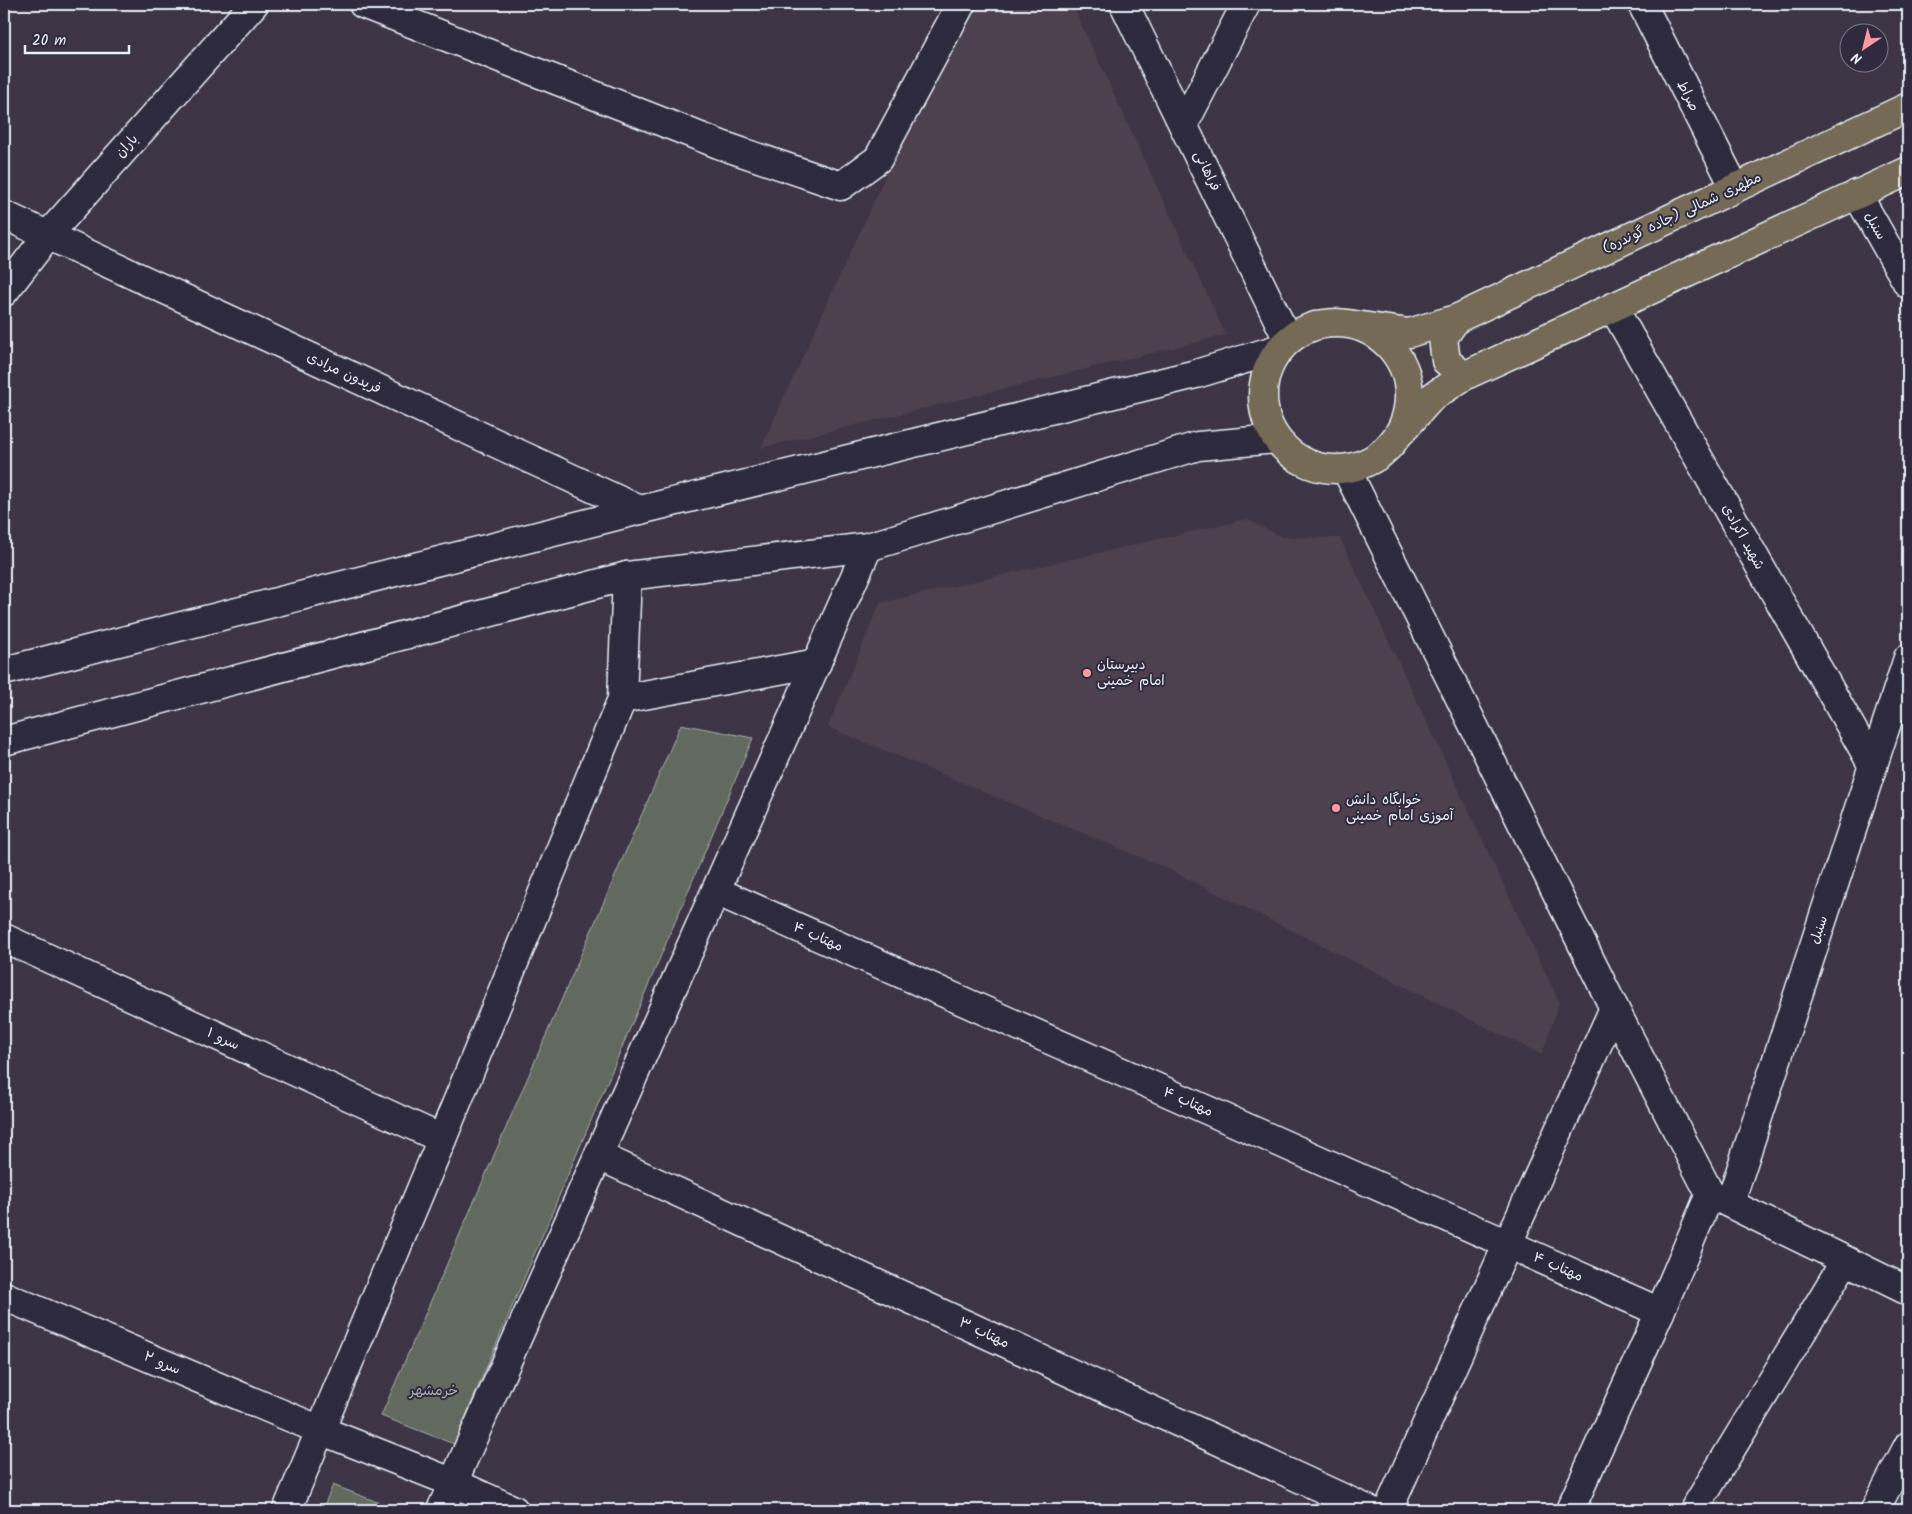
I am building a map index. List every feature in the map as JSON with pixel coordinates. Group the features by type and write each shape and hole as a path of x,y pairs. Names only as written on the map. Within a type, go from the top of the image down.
{"main road":[{"name":"مطهری شمالی (جاده گوندره)","path":"1355,325 1409,333 1456,319 1908,107"},
{"path":"1401,432 1409,411 1410,389 1404,367 1392,348 1376,334 1355,325 1331,322 1308,328 1284,344 1274,357 1265,377 1263,398 1267,419 1276,439 1290,453 1307,464 1326,469 1346,469 1368,463 1387,450 1432,397 1464,376 1908,170"},
{"path":"1456,319 1443,338 1446,362 1464,376"}],"street":[{"name":"باران","path":"4,292 48,235 254,4"},
{"path":"363,4 721,144 840,186 878,159 961,4"},
{"name":"فراهانی","path":"1124,4 1184,124 1284,344"},
{"path":"1184,124 1246,4"},
{"name":"صراط","path":"1642,4 1735,188"},
{"name":"سنبل","path":"1857,194 1908,284"},
{"name":"فریدون مرادی","path":"4,215 640,510"},
{"name":"شهید اکرادی","path":"1613,307 1873,766"},
{"path":"4,671 640,510 1196,374 1284,344"},
{"path":"4,741 627,576 868,547 1198,446 1276,439"},
{"path":"1346,469 1614,1008 1720,1198 1908,1291"},
{"path":"441,1510 868,547"},
{"path":"287,1510 442,1139 622,699 627,576"},
{"name":"سنبل","path":"1570,1510 1660,1312 1720,1198 1873,766 1908,658"},
{"path":"622,699 817,663"},
{"name":"مهتاب ۴","path":"716,891 1660,1312"},
{"name":"سرو ۱","path":"4,938 442,1139"},
{"path":"1388,1510 1614,1008"},
{"name":"مهتاب ۳","path":"599,1156 1369,1510"},
{"path":"1694,1510 1845,1261"},
{"name":"سرو ۲","path":"4,1296 320,1430 454,1483 514,1510"},
{"path":"1875,1510 1908,1446"}],"shaded area":[{"path":"964,4 1072,4 1226,335 761,448"},
{"path":"1247,519 1281,537 1340,538 1559,1002 1542,1055 1164,867 828,727 880,603"}],"green space":[{"name":"خرمشهر","path":"681,724 753,738 454,1444 381,1416"},
{"path":"333,1485 398,1510 322,1510"}],"place":[{"name":"دبیرستان امام خمینی","path":"1087,673"},
{"name":"خوابگاه دانش آموزی امام خمینی","path":"1336,808"}]}
